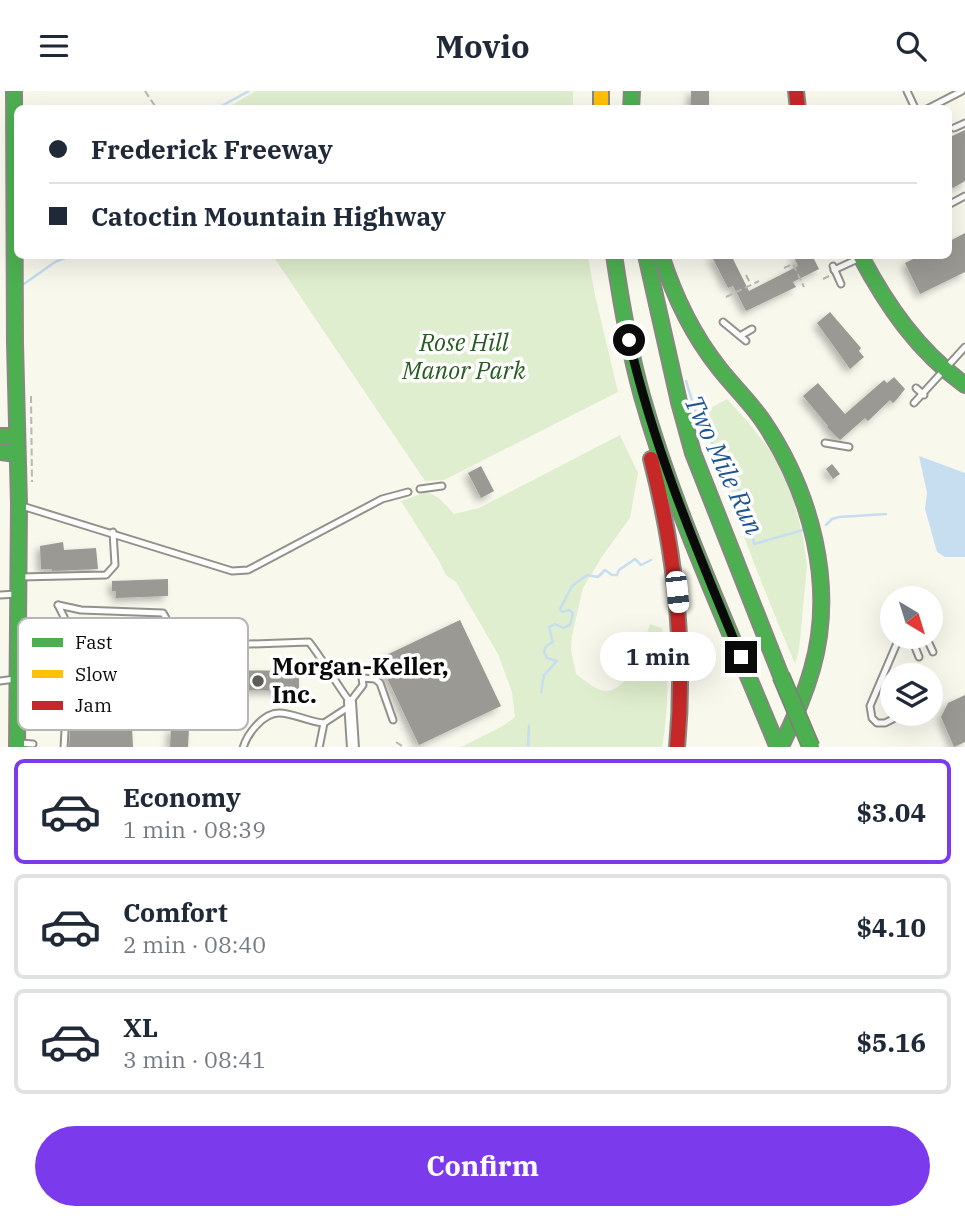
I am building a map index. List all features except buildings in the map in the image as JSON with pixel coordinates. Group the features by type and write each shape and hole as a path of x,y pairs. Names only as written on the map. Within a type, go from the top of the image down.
{"main road":[{"path":"14,91 11,117 8,453 19,505 17,594 8,680 18,722"},
{"path":"615,259 640,385 683,515 779,747"},
{"path":"647,259 693,453 811,747"},
{"path":"662,259 673,293 693,332 761,418 781,448 804,497 812,525 822,601 817,646 802,706 779,747"},
{"path":"864,259 879,291 900,323 945,370 965,385"},
{"path":"640,385 643,431 664,513 679,607 682,673 677,747"}],"street":[{"path":"350,704 353,747"}],"lane":[{"path":"934,105 962,91"},
{"path":"954,128 965,123"},
{"path":"841,284 833,268 856,259"},
{"path":"723,322 746,341"},
{"path":"740,336 752,329"},
{"path":"914,403 965,347"},
{"path":"916,387 924,395"},
{"path":"825,443 849,447"},
{"path":"420,489 442,486"},
{"path":"19,505 232,571 248,570 382,499 408,492"},
{"path":"18,577 106,575 115,565 113,532"},
{"path":"0,595 17,594"},
{"path":"64,618 58,605 81,610 163,613 166,618"},
{"path":"248,644 309,642 325,662 350,704"},
{"path":"916,649 919,657"},
{"path":"319,747 324,723 350,704 363,685 362,678 375,679 380,683 393,720"},
{"path":"880,683 870,706 872,718 880,723"},
{"path":"243,747 261,720 277,713 324,723"}],"path":[{"path":"784,268 793,264 804,287"},
{"path":"746,275 751,285"},
{"path":"726,297 759,281"},
{"path":"32,396 32,487"},
{"path":"396,741 405,747"}],"green space":[{"path":"256,91 573,91 573,105 232,105"},
{"name":"Rose Hill Manor Park","path":"275,259 589,259 618,392 444,480 425,481"},
{"path":"727,399 781,464 793,498 807,566 799,650 795,664 745,540 702,413"},
{"path":"620,435 638,473 630,518 583,588 571,649 576,674 597,689 610,691 627,678 644,644 650,624 662,628 667,688 662,747 461,747 515,717 512,692 498,654 456,582 446,575 401,501 427,492 439,498 454,514 479,508"}],"water":[{"path":"919,456 965,473 965,557 945,557 937,552 925,509 927,493"}],"waterway":[{"path":"223,105 249,91"},
{"path":"24,284 63,259"},
{"name":"Two Mile Run","path":"686,381 698,419 748,509 754,544 803,530"},
{"name":"Two Mile Run","path":"826,525 839,517 886,514"},
{"name":"Two Mile Run","path":"541,692 544,675 557,661 547,658 544,652 546,646 553,642 549,627 555,624 563,628 570,625 573,613 569,610 562,612 560,609 572,586 587,575 598,577 605,570 617,575 619,570 635,559 641,565 651,560"},
{"name":"Two Mile Run","path":"528,747 529,726"}],"traffic: fast":[{"path":"14,91 14,105"},
{"path":"631,105 632,91"},
{"path":"15,259 18,618"},
{"path":"615,259 633,361 671,486 778,747"},
{"path":"647,259 693,453 781,676"},
{"path":"662,259 678,300 700,342 758,414 780,449 806,509 814,540 820,572 819,637 805,689 780,747"},
{"path":"862,259 893,310 918,342 965,385"},
{"path":"0,436 16,436"},
{"path":"0,452 16,454"},
{"path":"17,747 18,626"},
{"path":"781,676 811,747"}],"traffic: slow":[{"path":"601,91 601,105"}],"traffic: jam":[{"path":"796,91 798,105"},
{"path":"651,459 667,531 677,602 680,675 677,747"}],"place":[{"name":"Morgan-Keller, Inc.","path":"258,681"}],"route":[{"path":"629,340 649,417 670,480 741,657"}]}
